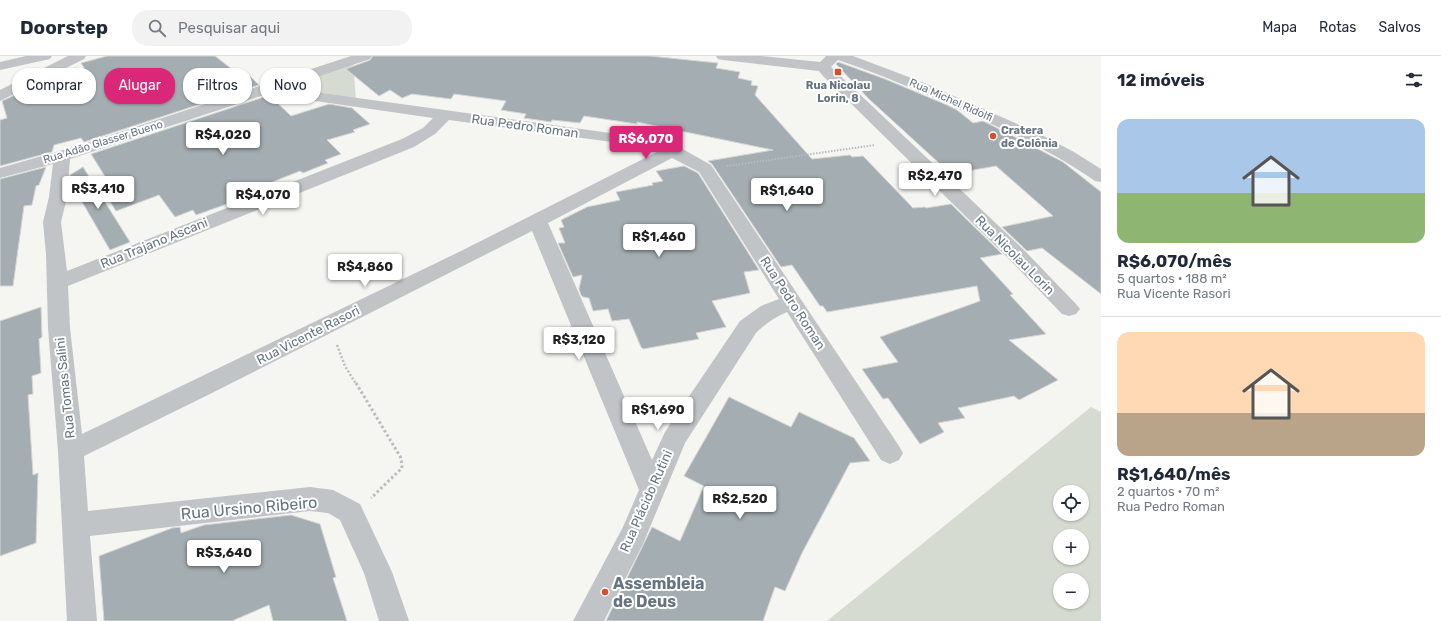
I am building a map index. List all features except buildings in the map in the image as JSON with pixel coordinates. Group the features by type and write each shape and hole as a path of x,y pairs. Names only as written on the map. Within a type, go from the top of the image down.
{"street":[{"path":"0,66 45,56"},
{"path":"0,96 47,70 79,56"},
{"name":"Rua Adão Glasser Bueno","path":"321,71 365,56"},
{"path":"723,56 829,62"},
{"name":"Rua Michel Ridolfi","path":"838,56 884,71 993,119 1070,156 1101,177"},
{"name":"Rua Nicolau Lorin","path":"829,62 828,74 1017,255 1069,308"},
{"name":"Rua Adão Glasser Bueno","path":"0,173 156,126 260,91"},
{"name":"Rua Pedro Roman","path":"321,98 446,114 620,139 673,151 685,156 705,169 890,453"},
{"name":"Rua Trajano Ascani","path":"58,282 408,143 429,130 446,114"},
{"name":"Rua Vicente Rasori","path":"71,451 468,256 673,151"},
{"name":"Rua Tomas Salini","path":"62,155 58,197 52,222 58,282 59,328 71,451 82,621"},
{"path":"537,220 652,490"},
{"name":"Rua Plácido Rutini","path":"588,621 633,535 674,439 748,327 760,316 774,307 792,303"},
{"name":"Rua Ursino Ribeiro","path":"75,525 310,500 333,502 350,512"},
{"path":"350,512 378,572 394,621"}],"path":[{"path":"705,169 899,142"},
{"path":"329,325 346,366 401,458 402,465 399,473 387,481 364,505 350,512"}],"shaded area":[{"path":"353,61 356,100 321,94 321,71"},
{"path":"1091,407 1101,412 1101,621 827,621"}],"place":[{"name":"Rua Nicolau Lorin, 8","path":"838,72"},
{"name":"Cratera de Colônia","path":"993,136"},
{"name":"Assembleia de Deus","path":"605,592"}]}
